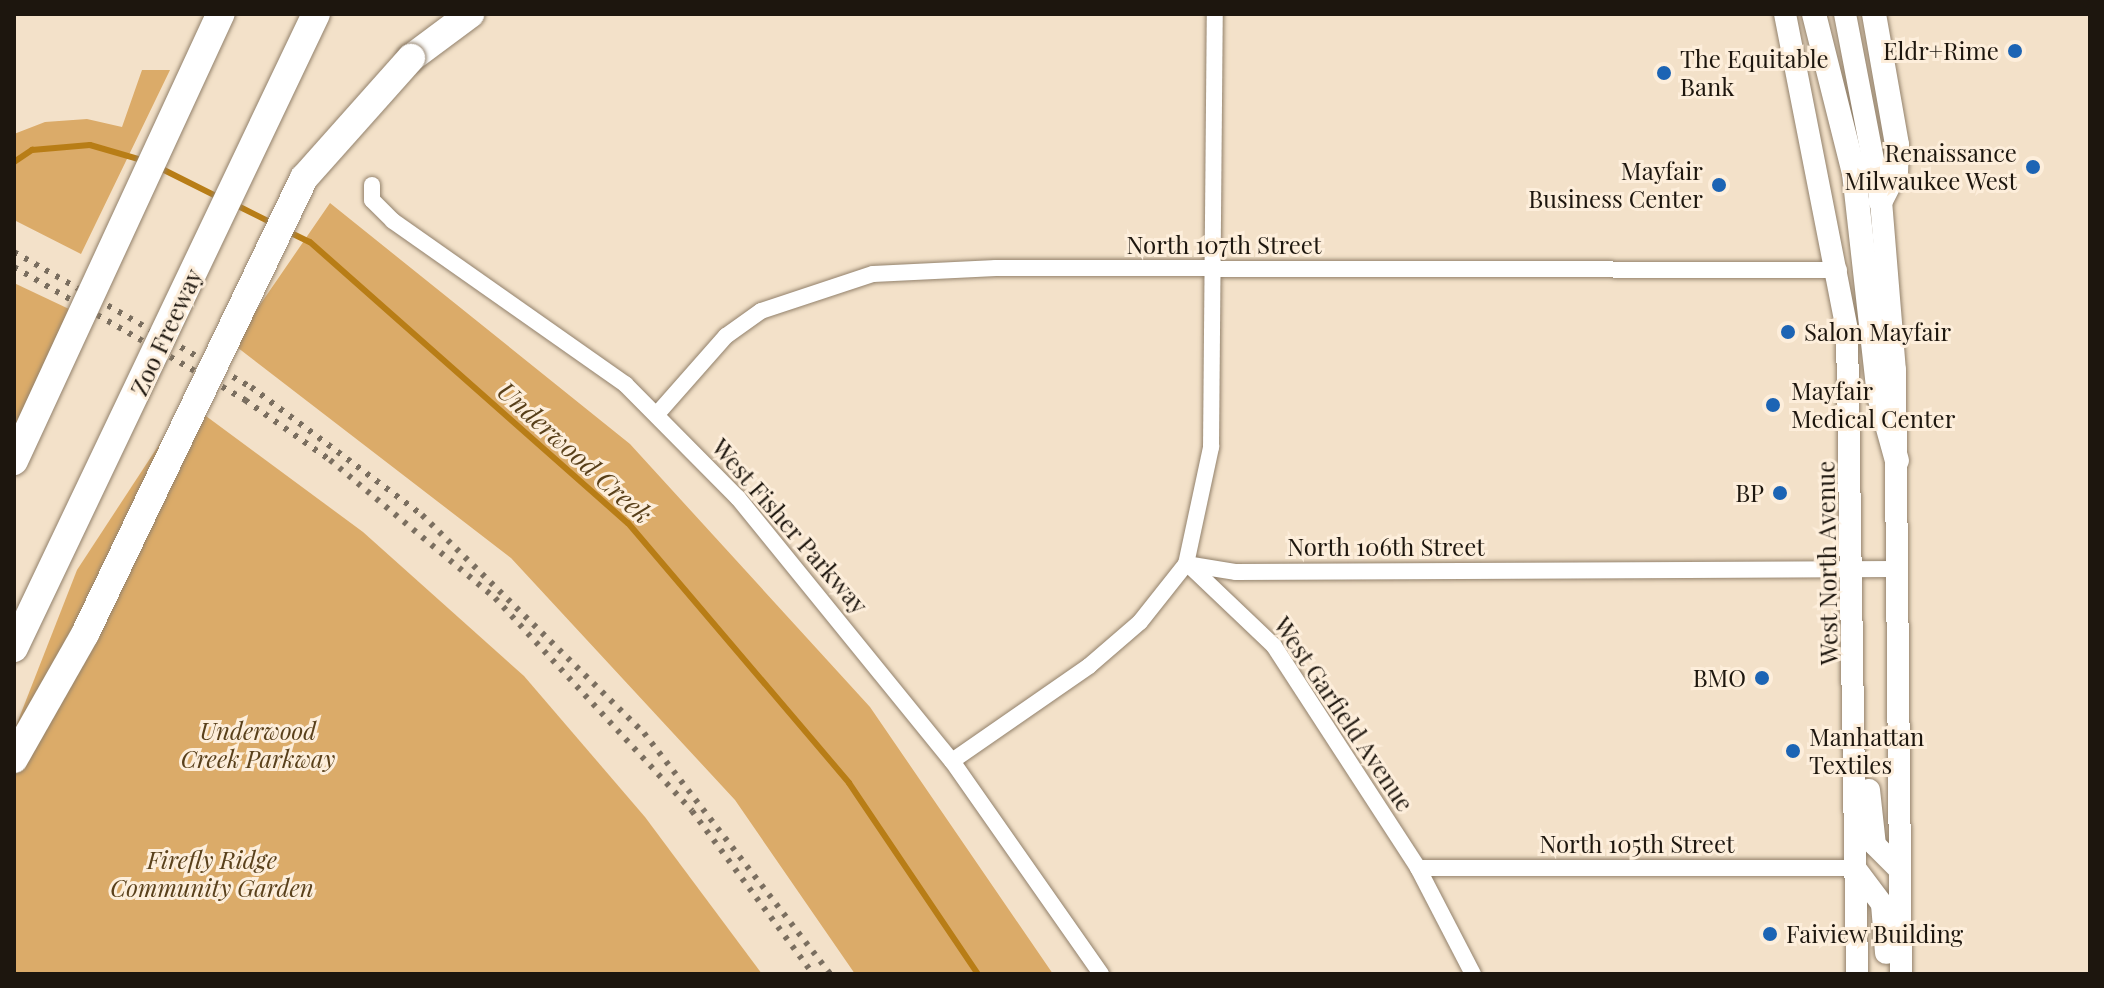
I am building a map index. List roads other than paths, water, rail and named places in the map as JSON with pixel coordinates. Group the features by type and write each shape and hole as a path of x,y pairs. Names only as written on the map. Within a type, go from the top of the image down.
{"highway":[{"path":"14,461 221,14"},
{"name":"Zoo Freeway","path":"14,648 316,14"},
{"path":"14,759 85,634 304,178 411,58 470,14"}],"main road":[{"name":"West North Avenue","path":"1785,14 1839,270 1851,396 1857,974"},
{"path":"1814,14 1854,173 1879,396 1897,461"},
{"path":"1845,14 1881,201 1897,461 1901,974"},
{"path":"1874,14 1897,145 1896,171 1881,201"},
{"path":"1854,635 1869,712 1870,824 1879,853 1900,870"},
{"path":"1855,868 1882,904 1889,974"}],"street":[{"path":"952,761 1089,666 1140,622 1186,564 1211,447 1217,268 1215,14"},
{"name":"West Fisher Parkway","path":"372,185 372,200 393,221 658,413 782,547 952,761 1101,974"},
{"name":"North 107th Street","path":"658,413 739,326 785,298 839,280 996,268 1839,270"},
{"name":"North 106th Street","path":"1186,564 1236,572 1896,569"},
{"name":"West Garfield Avenue","path":"1186,564 1274,646 1418,868 1473,974"},
{"name":"North 105th Street","path":"1418,868 1855,868"}],"waterway":[{"name":"Underwood Creek","path":"14,162 32,150 90,145 145,161"},
{"name":"Underwood Creek","path":"158,167 220,198"},
{"name":"Underwood Creek","path":"234,204 274,224"},
{"name":"Underwood Creek","path":"287,231 310,242 628,523 849,783 978,974"}],"railway":[{"path":"14,252 251,387 422,515 644,733 830,974"},
{"path":"14,267 245,400 330,460 495,598 692,811 813,974"}],"place":[{"name":"Eldr+Rime","path":"2015,51"},
{"name":"The Equitable Bank","path":"1664,73"},
{"name":"Renaissance Milwaukee West","path":"2033,167"},
{"name":"Mayfair Business Center","path":"1719,185"},
{"name":"Salon Mayfair","path":"1788,332"},
{"name":"Mayfair Medical Center","path":"1773,405"},
{"name":"BP","path":"1780,493"},
{"name":"BMO","path":"1762,678"},
{"name":"Manhattan Textiles","path":"1793,751"},
{"name":"Faiview Building","path":"1770,934"}],"park label":[{"name":"Underwood Creek Parkway","path":"258,745"},
{"name":"Firefly Ridge Community Garden","path":"212,874"}]}
